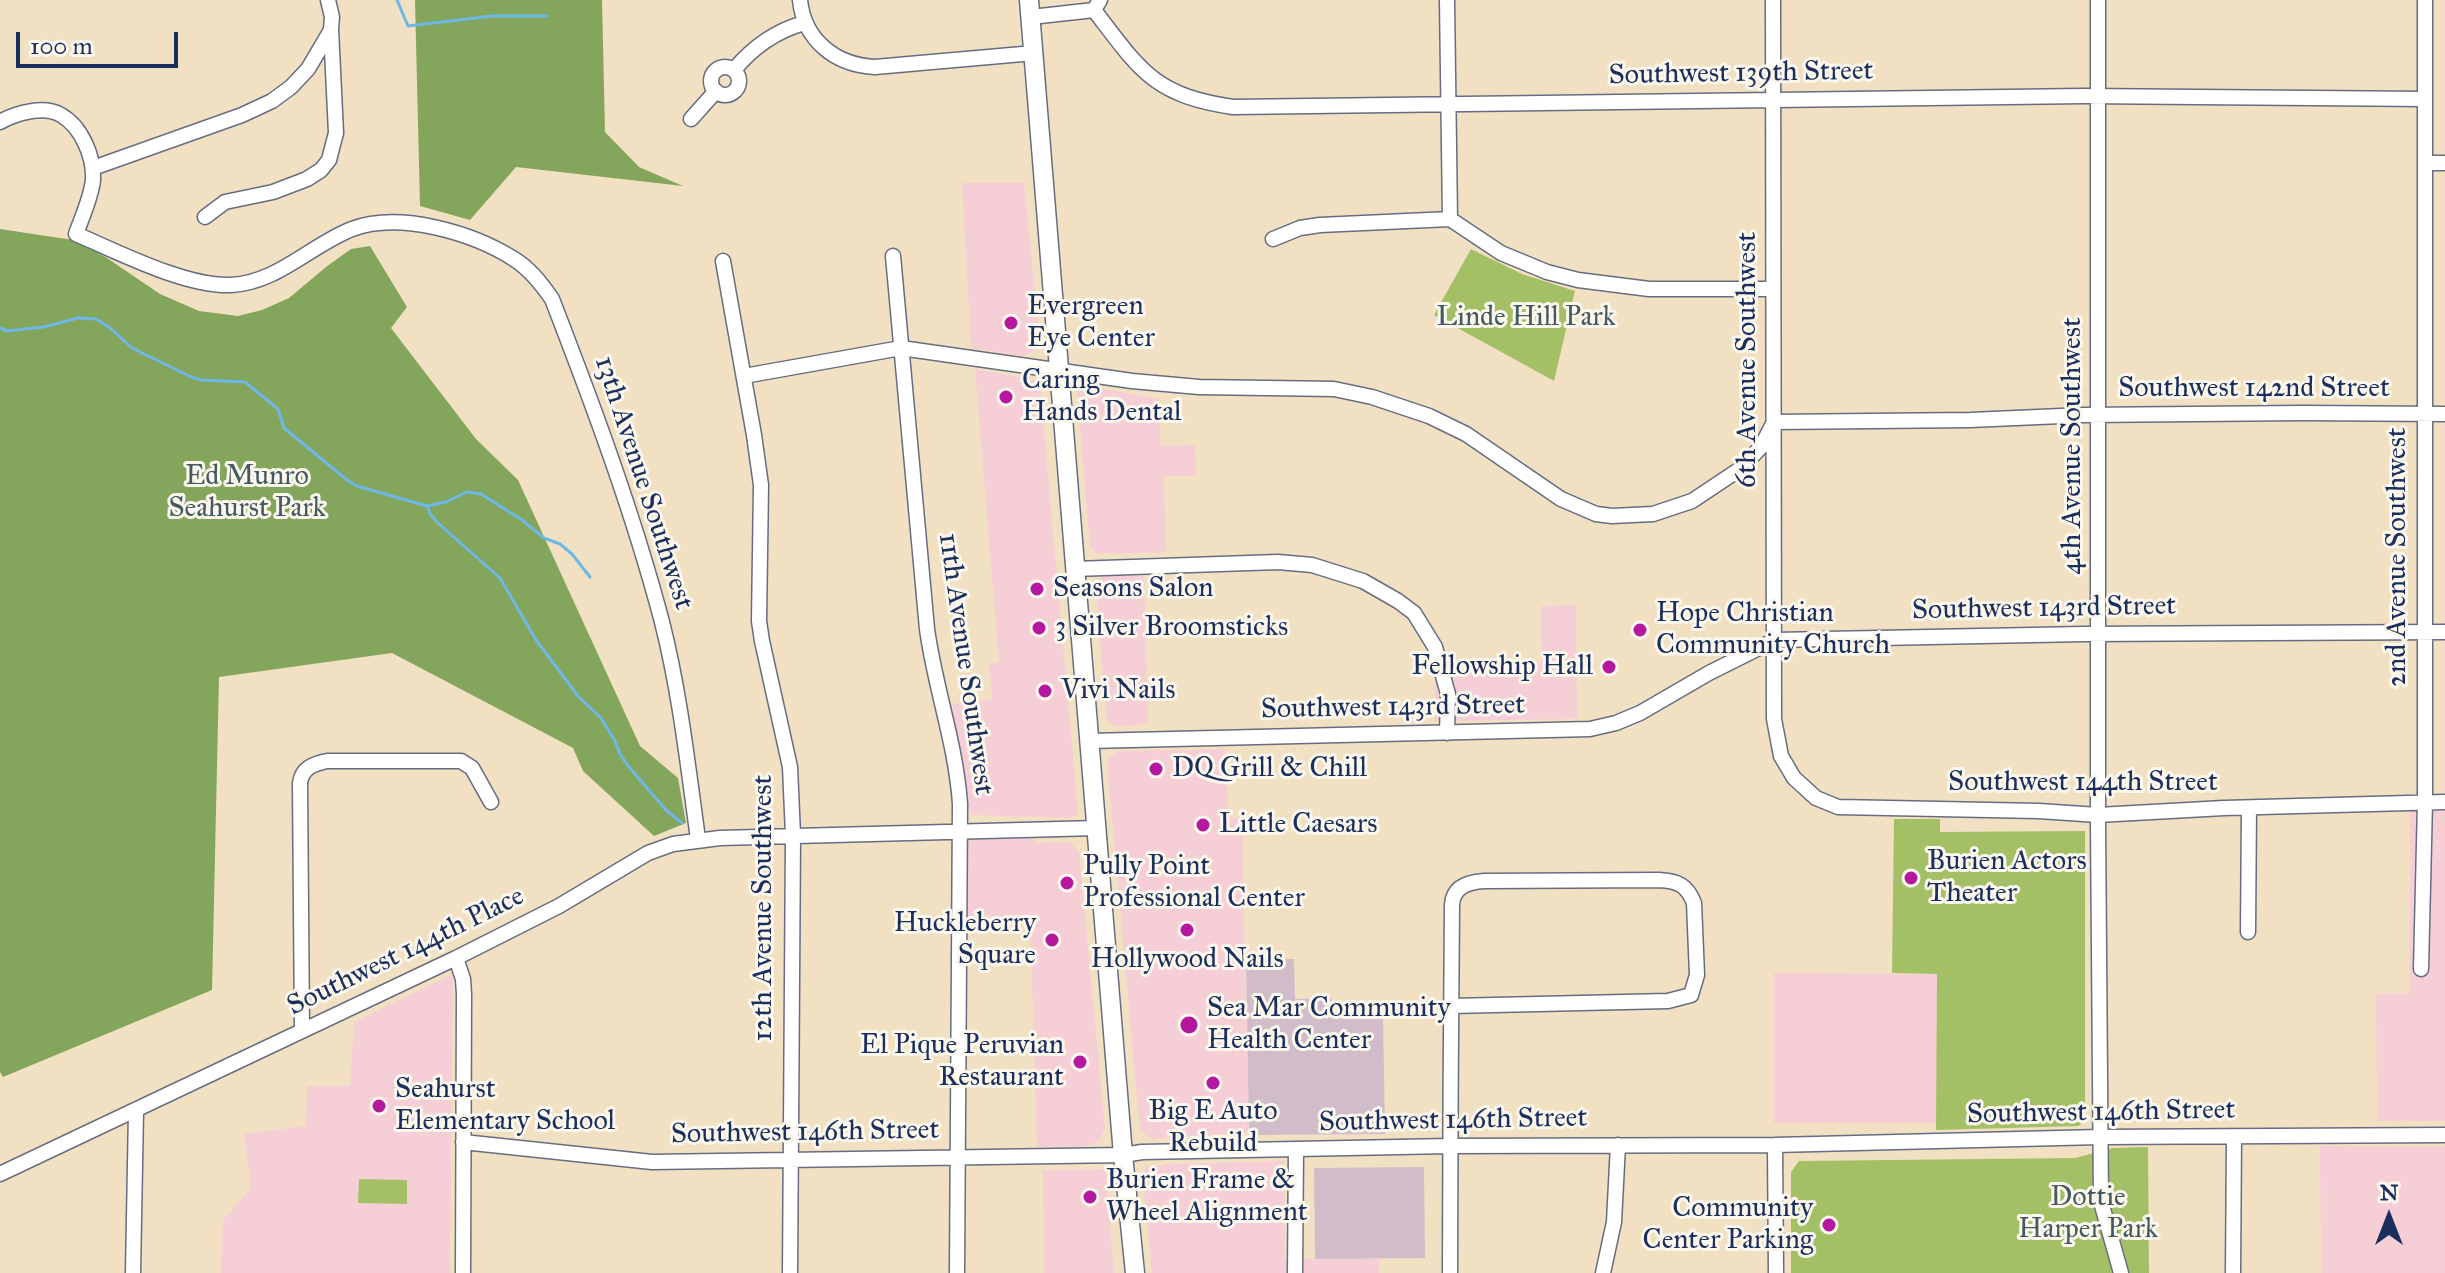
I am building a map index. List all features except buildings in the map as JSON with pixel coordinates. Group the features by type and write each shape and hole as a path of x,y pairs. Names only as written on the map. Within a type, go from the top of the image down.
{"main road":[{"path":"1030,8 1074,569 1135,1273"}],"street":[{"path":"205,217 225,202 273,192 307,179 329,160 336,133 332,17 328,0"},
{"path":"800,0 804,23 820,45 846,63 860,67 1034,53"},
{"path":"1447,0 1450,219"},
{"name":"6th Avenue Southwest","path":"1773,0 1774,719"},
{"name":"4th Avenue Southwest","path":"2098,0 2101,1202 2121,1273"},
{"name":"2nd Avenue Southwest","path":"2421,969 2425,802 2425,0"},
{"path":"1030,8 1097,5"},
{"name":"Southwest 139th Street","path":"1097,5 1140,68 1158,83 1180,95 1233,107 2099,96 2425,99"},
{"path":"691,119 716,91 725,95 734,91 738,83 734,70 769,38 804,23"},
{"path":"0,122 25,113 49,111 60,114 82,136 93,168 229,120 272,101 308,69 331,29"},
{"path":"2426,163 2445,163"},
{"name":"13th Avenue Southwest","path":"93,168 91,191 76,234 139,261 200,282 248,283 272,274 333,238 368,224 404,222 474,240 496,249 517,261 539,280 552,299 614,467 662,624 698,839"},
{"path":"1273,239 1300,228 1320,225 1450,219 1501,253 1547,272 1578,280 1649,289 1773,289"},
{"name":"11th Avenue Southwest","path":"893,256 927,629 959,780 957,1273"},
{"name":"12th Avenue Southwest","path":"723,261 761,485 759,621 790,767 793,835 790,1273"},
{"path":"744,376 901,348 1199,387 1334,389 1407,407 1448,425 1561,499 1596,514 1612,516 1653,514 1692,501 1740,469 1761,447 1774,422"},
{"name":"Southwest 142nd Street","path":"1774,422 2099,415 2445,414"},
{"path":"1074,569 1278,562 1312,565 1363,581 1414,613 1435,647 1448,694 1447,733"},
{"name":"Southwest 143rd Street","path":"1089,741 1590,729 1640,713 1775,640 2445,632"},
{"name":"Southwest 144th Street","path":"1774,719 1781,756 1794,778 1816,798 1838,807 2098,815 2445,802"},
{"path":"302,1031 300,783 304,772 315,763 327,761 461,761 472,768 491,802"},
{"path":"2248,932 2249,808"},
{"path":"698,839 1097,828"},
{"name":"Southwest 144th Place","path":"136,1111 456,958 559,906 648,853 698,839"},
{"path":"1450,1273 1451,1006 1453,897 1465,885 1484,881 1659,880 1684,885 1694,903 1697,975 1691,995 1668,1001 1451,1006"},
{"path":"456,958 464,994 463,1273"},
{"path":"0,1174 136,1111 133,1273"},
{"name":"Southwest 146th Street","path":"463,1142 652,1162 1123,1155 1142,1152 1450,1146 1775,1145 2100,1137 2445,1135"},
{"path":"2233,1273 2234,1137"},
{"path":"1603,1273 1614,1222 1618,1145"},
{"path":"1775,1145 1776,1273"},
{"path":"1295,1273 1296,1149"}],"shaded area":[{"path":"962,183 1024,183 1040,341 1034,351 1025,356 971,348"},
{"path":"975,369 1034,380 1040,386 1078,813 1071,818 973,815 968,806 952,704 992,699 989,663 999,663"},
{"path":"1081,387 1158,399 1161,446 1195,445 1196,476 1164,476 1166,552 1101,554 1090,548 1077,392"},
{"path":"1102,576 1144,576 1148,724 1116,726 1107,721 1095,583"},
{"path":"1576,605 1577,719 1435,721 1435,674 1542,662 1541,606"},
{"path":"1225,749 1229,818 1241,818 1242,824 1249,1132 1152,1139 1140,1130 1107,763 1118,751"},
{"path":"2445,811 2445,1121 2377,1121 2376,994 2409,993 2410,812"},
{"path":"1034,837 1034,843 1070,842 1079,852 1105,1129 1098,1141 1089,1146 1037,1147 1030,916 966,916 965,845 968,840"},
{"path":"1294,959 1295,999 1331,998 1332,1013 1383,1012 1385,1134 1249,1135 1246,960"},
{"path":"1774,973 1937,974 1937,1123 1774,1123"},
{"name":"Seahurst Elementary School","path":"453,974 450,1273 221,1273 223,1220 251,1188 244,1134 306,1126 307,1086 350,1086 354,1022"},
{"path":"2320,1146 2445,1146 2445,1273 2321,1273"},
{"path":"1284,1161 1285,1259 1379,1259 1379,1273 1152,1273 1143,1180 1143,1172 1150,1165"},
{"path":"1424,1167 1425,1258 1315,1259 1314,1168"},
{"path":"1103,1169 1106,1172 1114,1273 1044,1273 1043,1170"}],"green space":[{"path":"415,0 602,0 605,132 639,167 683,186 516,167 470,220 420,206"},
{"name":"Ed Munro Seahurst Park","path":"0,229 73,240 107,258 160,294 199,311 238,316 289,298 351,249 370,246 407,307 391,328 476,439 518,480 640,746 678,778 686,823 654,836 583,771 573,748 392,653 219,677 212,990 3,1077 0,1072"},
{"name":"Linde Hill Park","path":"1471,249 1522,274 1575,291 1554,381 1434,315"},
{"path":"1894,819 1940,819 1940,832 2085,831 2085,1110 2084,1120 2079,1126 1936,1130 1937,974 1892,973"},
{"name":"Dottie Harper Park","path":"2148,1147 2149,1273 1791,1273 1791,1172 1799,1161 2075,1158 2113,1148"},
{"path":"359,1179 407,1180 407,1204 358,1203"}],"waterway":[{"path":"397,0 408,26 492,16 547,16"},
{"path":"0,328 7,331 44,327 78,318 96,319 132,348 189,376 201,380 245,382 278,409 284,428 347,480 357,486 427,506 439,524 500,578 536,640 578,696 601,718 628,766 666,810 682,823"},
{"path":"427,506 446,502 467,492 481,494 544,538 560,544 590,577"}],"place":[{"name":"Evergreen Eye Center","path":"1011,323"},
{"name":"Caring Hands Dental","path":"1006,397"},
{"name":"Seasons Salon","path":"1037,589"},
{"name":"3 Silver Broomsticks","path":"1039,628"},
{"name":"Hope Christian Community Church","path":"1640,630"},
{"name":"Fellowship Hall","path":"1609,667"},
{"name":"Vivi Nails","path":"1045,691"},
{"name":"DQ Grill & Chill","path":"1156,769"},
{"name":"Little Caesars","path":"1203,825"},
{"name":"Burien Actors Theater","path":"1911,878"},
{"name":"Pully Point Professional Center","path":"1067,883"},
{"name":"Hollywood Nails","path":"1187,930"},
{"name":"Huckleberry Square","path":"1052,940"},
{"name":"Sea Mar Community Health Center","path":"1189,1025"},
{"name":"El Pique Peruvian Restaurant","path":"1080,1062"},
{"name":"Big E Auto Rebuild","path":"1213,1083"},
{"name":"Seahurst Elementary School","path":"379,1106"},
{"name":"Burien Frame & Wheel Alignment","path":"1090,1197"},
{"name":"Community Center Parking","path":"1829,1225"}]}
